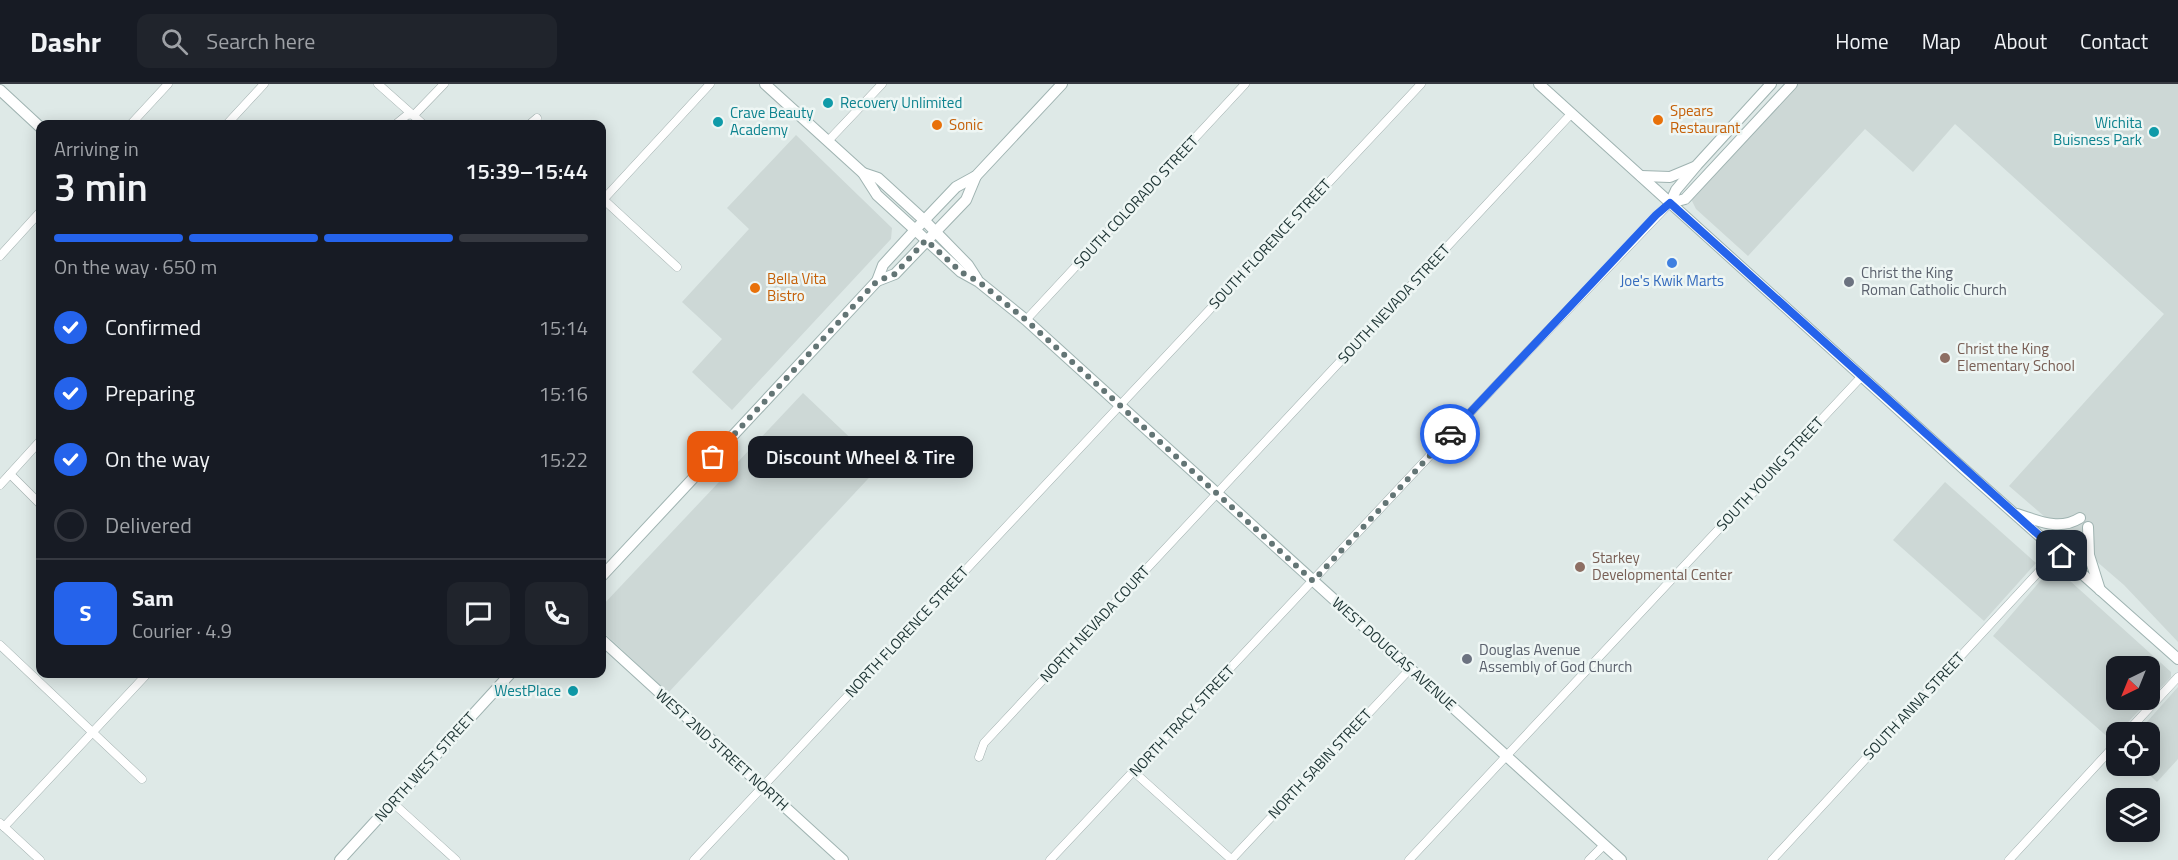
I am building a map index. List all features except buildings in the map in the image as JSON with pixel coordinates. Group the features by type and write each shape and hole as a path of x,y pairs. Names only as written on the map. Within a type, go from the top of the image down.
{"main road":[{"name":"WEST DOUGLAS AVENUE","path":"765,84 863,173 877,195 961,272 979,282 1026,320 1621,860"},
{"path":"606,572 877,281 883,265 915,230 956,187 976,176 1062,84"},
{"path":"1539,84 2013,513 2178,659"},
{"path":"1670,203 1676,190 1696,165 1772,84"},
{"path":"1670,203 1685,199 1792,84"},
{"path":"4,88 36,123"},
{"path":"1641,176 1676,176 1696,165"},
{"name":"WEST DOUGLAS AVENUE","path":"863,173 878,178 925,221 968,266 979,282"},
{"path":"877,281 895,274 966,200 976,176"},
{"path":"2013,513 2054,525 2084,523 2089,555 2100,590"},
{"name":"WEST 2ND STREET NORTH","path":"606,644 843,860"},
{"name":"NORTH WEST STREET","path":"340,860 506,678"}],"street":[{"path":"135,120 168,84"},
{"path":"231,120 264,84"},
{"path":"378,84 419,120"},
{"path":"400,120 406,115 415,114 444,84"},
{"path":"606,196 710,84"},
{"path":"828,141 882,84"},
{"name":"SOUTH COLORADO STREET","path":"1026,320 1245,84"},
{"name":"SOUTH FLORENCE STREET","path":"1119,405 1421,84"},
{"name":"SOUTH NEVADA STREET","path":"1217,494 1572,114"},
{"name":"NORTH TRACY STREET","path":"1050,860 1656,215 1670,203"},
{"path":"606,204 676,267"},
{"path":"0,256 36,216"},
{"name":"SOUTH YOUNG STREET","path":"1409,860 1862,376"},
{"name":"NORTH FLORENCE STREET","path":"694,860 1119,405"},
{"path":"0,485 36,445"},
{"path":"10,474 36,500"},
{"name":"NORTH NEVADA COURT","path":"979,757 984,742 1217,494"},
{"name":"SOUTH ANNA STREET","path":"1772,860 2057,552"},
{"path":"0,645 36,678"},
{"name":"NORTH SABIN STREET","path":"1231,860 1410,669"},
{"path":"2136,722 2178,677"},
{"path":"36,678 142,779"},
{"path":"40,860 2,825 143,678"},
{"path":"2009,860 2106,755"},
{"path":"1134,772 1231,860"},
{"path":"393,803 456,860"},
{"path":"1589,860 1604,844"}],"shaded area":[{"path":"1796,84 2178,84 2178,642 2124,585 2009,486 2164,314 1955,124 1913,172 1865,129 1748,256 1696,209 1692,201 1693,192"},
{"path":"796,135 892,228 891,239 732,410 692,372 722,339 682,302 749,229 727,208"},
{"path":"803,393 880,466 668,693 606,635 606,602"},
{"path":"1945,482 2036,563 1984,621 1893,540"},
{"path":"2059,571 2153,656 2106,656 2106,710 2140,710 2128,722 2106,722 2106,736 1993,636 2047,573"},
{"path":"2160,662 2171,672 2171,677 2160,689"},
{"path":"2178,687 2178,759 2157,782 2151,776 2160,776 2160,722 2147,722 2160,710"}],"way so far":[{"path":"713,457 877,281 895,274 926,240 961,272 979,282 1026,320 1313,581 1450,434"}],"place":[{"name":"Recovery Unlimited","path":"828,103"},
{"name":"Spears Restaurant","path":"1658,120"},
{"name":"Crave Beauty Academy","path":"718,122"},
{"name":"Sonic","path":"937,125"},
{"name":"Wichita Buisness Park","path":"2154,132"},
{"name":"Joe's Kwik Marts","path":"1672,263"},
{"name":"Christ the King Roman Catholic Church","path":"1849,282"},
{"name":"Bella Vita Bistro","path":"755,288"},
{"name":"Christ the King Elementary School","path":"1945,358"},
{"name":"Discount Wheel & Tire","path":"713,457"},
{"name":"Starkey Developmental Center","path":"1580,567"},
{"name":"Douglas Avenue Assembly of God Church","path":"1467,659"},
{"name":"WestPlace","path":"573,691"}],"route":[{"path":"1450,434 1656,215 1670,203 2062,556"}]}
